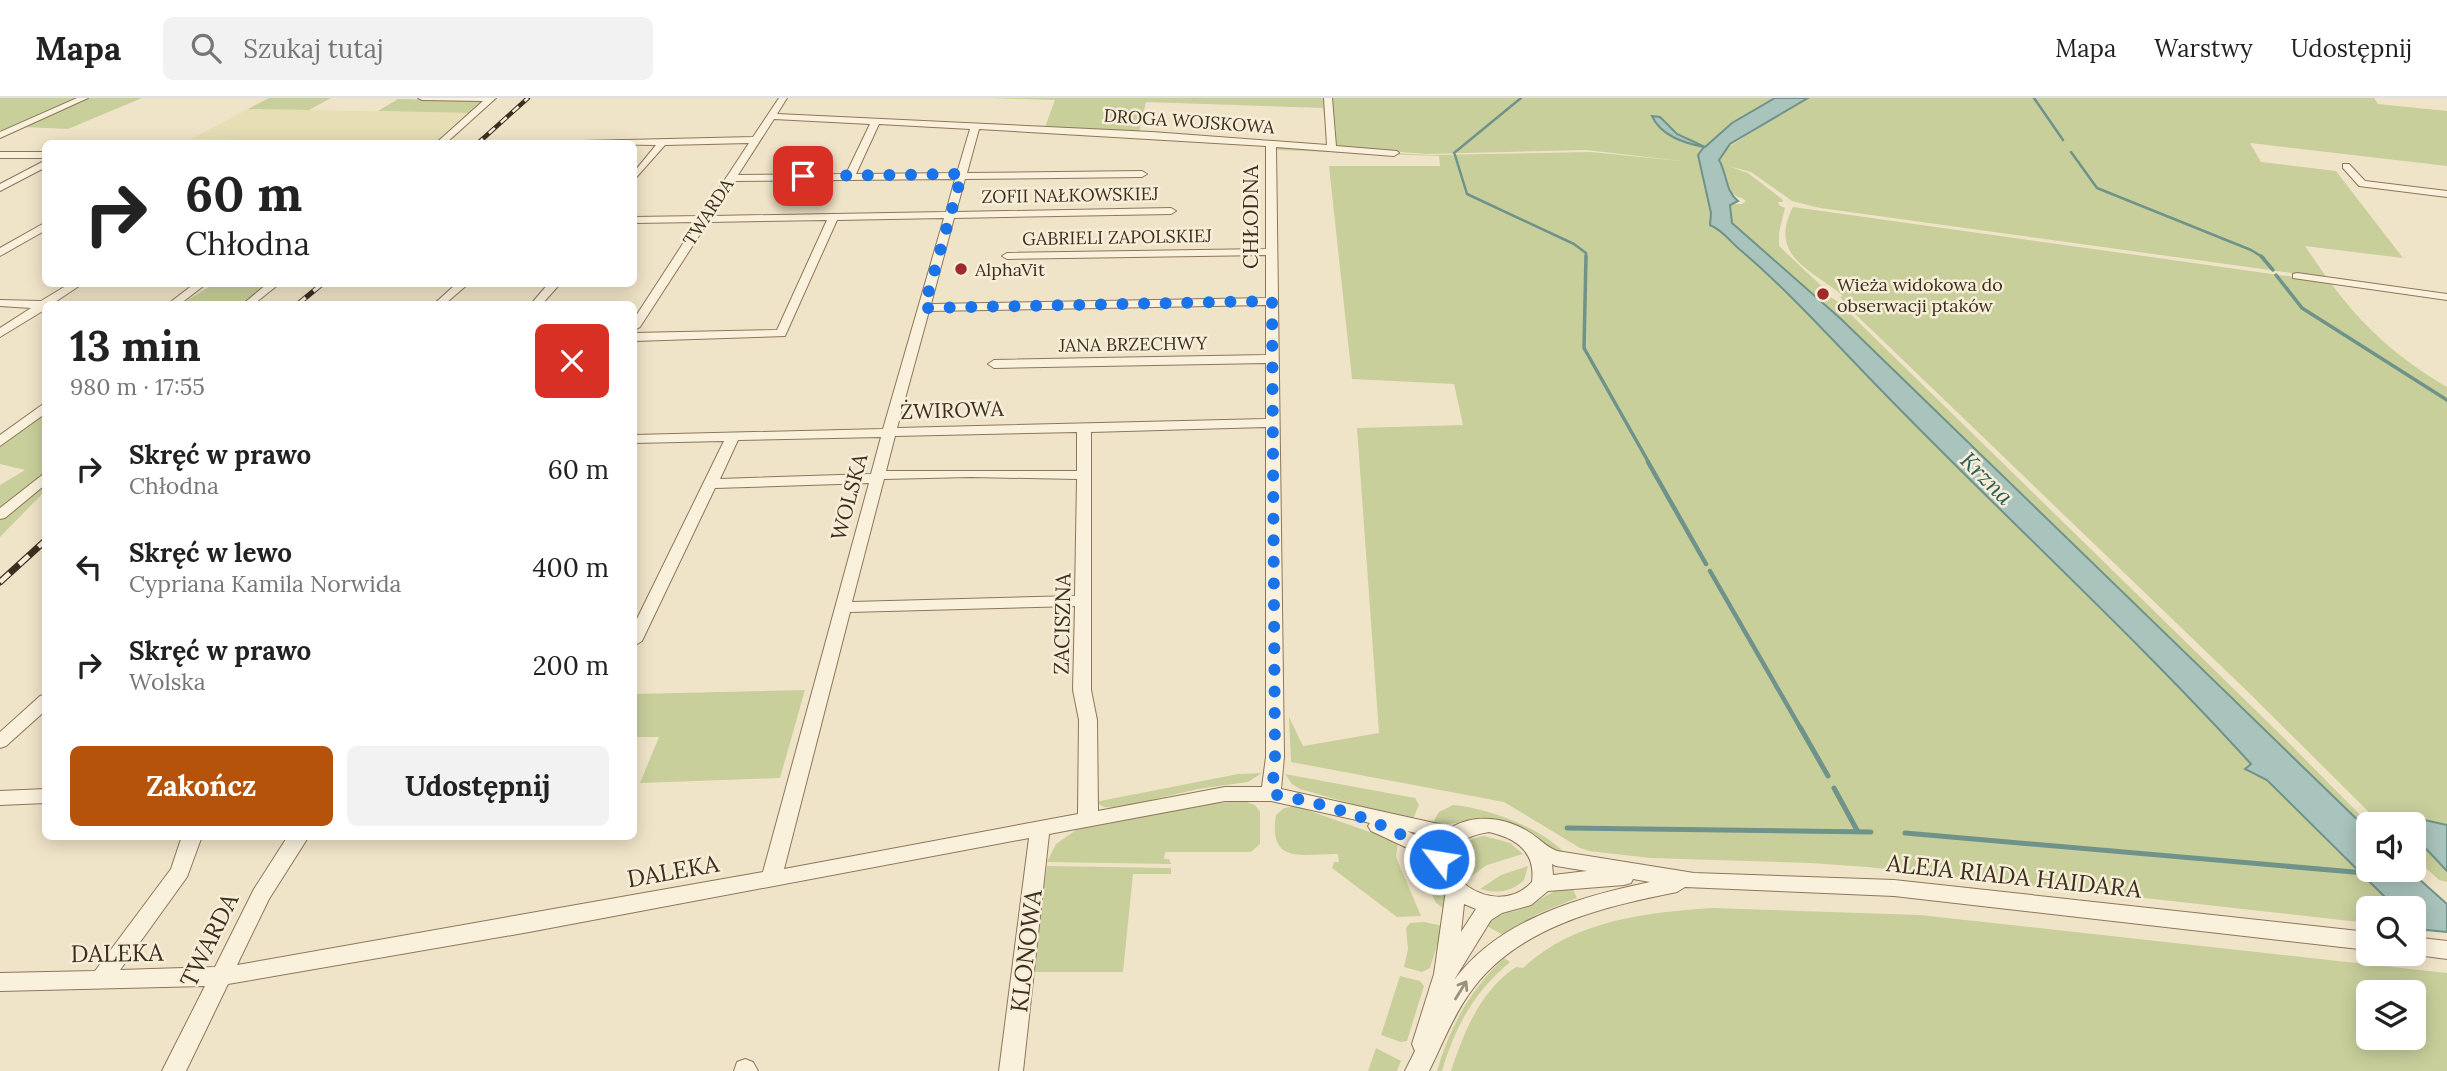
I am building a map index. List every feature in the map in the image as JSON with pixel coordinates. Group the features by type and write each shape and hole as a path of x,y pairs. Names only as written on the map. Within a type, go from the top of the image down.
{"street":[{"path":"0,135 84,98"},
{"path":"422,98 492,99"},
{"name":"TWARDA","path":"637,322 783,98"},
{"path":"1328,98 1332,149"},
{"path":"444,140 492,99"},
{"name":"DROGA WOJSKOWA","path":"771,116 975,126 1394,153"},
{"path":"850,176 876,121"},
{"name":"WOLSKA","path":"771,880 889,432 975,126"},
{"path":"637,143 755,140"},
{"path":"637,173 663,142"},
{"name":"CHŁODNA","path":"1271,144 1275,757 1272,794"},
{"path":"0,155 42,155"},
{"path":"0,188 42,165"},
{"path":"2346,166 2362,184 2447,194"},
{"path":"730,178 1142,174"},
{"name":"ZOFII NAŁKOWSKIEJ","path":"637,220 1171,211"},
{"path":"637,337 781,333 832,217"},
{"path":"0,253 42,227"},
{"name":"GABRIELI ZAPOLSKIEJ","path":"1007,256 1270,252"},
{"path":"2297,276 2447,297"},
{"path":"51,301 72,287"},
{"path":"177,301 196,287"},
{"path":"252,301 269,287"},
{"path":"442,301 459,287"},
{"path":"539,301 551,287"},
{"path":"924,308 1272,301"},
{"path":"0,303 42,305"},
{"path":"0,333 42,307"},
{"name":"JANA BRZECHWY","path":"994,365 1272,359"},
{"path":"0,442 42,409"},
{"name":"ŻWIROWA","path":"637,439 1272,423"},
{"name":"ZACISZNA","path":"1084,427 1082,690 1088,720 1088,821"},
{"path":"637,634 733,437"},
{"path":"709,484 971,473 1084,475"},
{"path":"0,515 42,479"},
{"path":"844,607 1084,601"},
{"path":"0,742 42,704"},
{"name":"DALEKA","path":"0,982 220,977 771,880 1225,794 1272,794 1453,834"},
{"path":"0,798 42,796"},
{"name":"DALEKA","path":"1351,813 1425,848 1439,859"},
{"path":"1479,825 1499,827 1526,839 1539,852 1544,863 1542,884 1525,900 1498,905 1475,901 1456,890 1444,875 1439,859 1446,841 1453,834 1479,825"},
{"name":"KLONOWA","path":"1011,1071 1040,831"},
{"path":"100,980 180,872 191,840"},
{"name":"TWARDA","path":"174,1071 261,895 296,840"},
{"name":"ALEJA RIADA HAIDARA","path":"1539,852 1556,858 1694,881 1894,888 2356,940"},
{"name":"ALEJA RIADA HAIDARA","path":"1542,884 1578,879 1654,876"},
{"path":"1416,1071 1464,983 1518,936 1556,915 1590,903 1620,894 1694,881"},
{"path":"1416,1071 1445,974 1456,890"},
{"path":"1445,974 1484,914 1498,905"},
{"path":"2426,948 2447,950"}],"shaded area":[{"path":"248,109 472,113 440,140 191,139"}],"green space":[{"path":"0,98 79,98 4,131 0,130"},
{"path":"90,98 142,98 68,129 23,127"},
{"path":"269,98 331,98 309,110 248,109"},
{"path":"988,98 1775,98 1724,130 1699,155 1711,213 1710,225 1774,280 1920,431 2112,619 2251,764 2248,772 2267,780 2356,868 2356,882 2370,882 2384,896 2356,896 2356,922 1867,867 1650,858 1589,851 1504,802 1291,762 1289,717 1303,746 1379,733 1357,428 1463,425 1454,384 1352,379 1329,166 1440,166 1439,156 1277,150 1278,146 1430,155 1591,152 1690,162 1586,150 1427,154 1278,143 1328,144 1323,108 1146,102 1139,132 1045,127 1055,100"},
{"path":"1808,98 2374,98 2378,104 2447,111 2447,166 2250,143 2261,162 2336,171 2403,258 2305,246 2327,278 1820,208 1792,201 1751,172 1728,166 1748,173 1782,199 1783,202 1778,202 1785,208 1779,246 1828,292 1823,293 1837,301 2282,736 2357,812 2356,818 1841,319 1732,223 1730,204 1742,204 1746,201 1732,194 1728,188 1719,160 1725,149"},
{"path":"398,99 484,102 472,113 378,111"},
{"path":"1793,207 2330,282 2355,313 2383,341 2447,387 2447,882 2439,880 2426,868 2426,812 2369,812 1852,311 1840,297 1843,296 1797,260 1789,250 1786,224"},
{"path":"209,287 266,287 246,301 186,301"},
{"path":"42,413 42,494 0,537 0,485 25,470 0,464 0,447"},
{"path":"805,690 780,778 640,783 659,737 637,737 637,694"},
{"path":"1262,773 1248,782 1198,789 1117,808 1104,807 1095,802 1238,774"},
{"path":"1285,774 1415,798 1419,805 1412,821 1300,789 1292,784"},
{"path":"1244,801 1255,805 1260,812 1260,844 1251,852 1165,852 1164,859 1169,859 1171,864 1047,862 1056,844 1079,828 1203,804"},
{"path":"1453,805 1482,810 1531,829 1558,846 1567,856 1486,819 1431,826 1439,812"},
{"path":"1296,806 1398,842 1396,857 1421,916 1397,917 1332,868 1334,862 1339,862 1338,854 1300,855 1283,849 1277,842 1276,815 1284,808"},
{"path":"1484,836 1510,843 1523,854 1487,865 1466,880 1455,863 1457,852 1468,841"},
{"path":"1416,850 1438,877 1447,911 1436,903 1414,858"},
{"path":"1047,866 1171,868 1171,874 1133,874 1123,972 1033,972"},
{"path":"1528,866 1524,880 1514,887 1498,892 1480,889 1501,875"},
{"path":"1571,884 1577,898 1537,914 1503,935 1485,925 1495,918 1526,907"},
{"path":"1713,908 1920,915 2356,963 2356,966 2383,966 2447,973 2447,1071 1451,1071 1468,1027 1483,1000 1503,977 1516,967 1523,968 1543,952 1588,929 1663,912"},
{"path":"1424,922 1443,926 1430,968 1422,972 1404,967 1408,949 1406,928 1410,923"},
{"path":"1504,958 1510,962 1497,973 1467,1011 1442,1071 1437,1071 1448,1039 1471,996"},
{"path":"1400,976 1420,981 1424,986 1407,1041 1401,1042 1381,1035"},
{"path":"1376,1048 1401,1061 1397,1071 1368,1071"}],"water":[{"name":"Krzna","path":"1775,98 1808,98 1730,144 1719,160 1728,187 1738,201 1730,205 1732,223 1841,319 2356,818 2356,868 2267,780 2245,769 2251,764 2161,668 1927,437 1793,299 1725,235 1710,225 1711,213 1698,155 1704,147 1667,134 1652,116 1660,117 1677,134 1705,147 1732,123"},
{"path":"2426,820 2447,825 2447,871 2426,849"},
{"path":"2370,882 2422,882 2447,904 2447,932 2426,930 2426,896 2384,896"}],"waterway":[{"path":"1454,153 1521,98"},
{"path":"2034,98 2063,140"},
{"path":"2071,152 2097,188 2261,256"},
{"path":"1455,155 1467,194 1574,244 1586,253 1586,256"},
{"path":"1586,256 1584,348 1649,463"},
{"path":"2261,256 2273,270"},
{"path":"2276,275 2302,308 2447,400"},
{"path":"1648,462 1706,564"},
{"path":"1710,571 1801,729"},
{"path":"1800,727 1828,776"},
{"path":"1834,788 1858,832"},
{"path":"1567,828 1858,832"},
{"path":"1858,832 1871,832"},
{"path":"1905,833 2356,872"}],"railway":[{"path":"481,140 528,98"},
{"path":"302,301 318,287"},
{"path":"0,582 42,544"}],"place":[{"name":"AlphaVit","path":"961,269"},
{"name":"Wieża widokowa do obserwacji ptaków","path":"1823,294"}],"route":[{"path":"803,176 962,174 924,308 1272,301 1275,769 1272,794 1351,813 1425,848 1439,859"}]}
